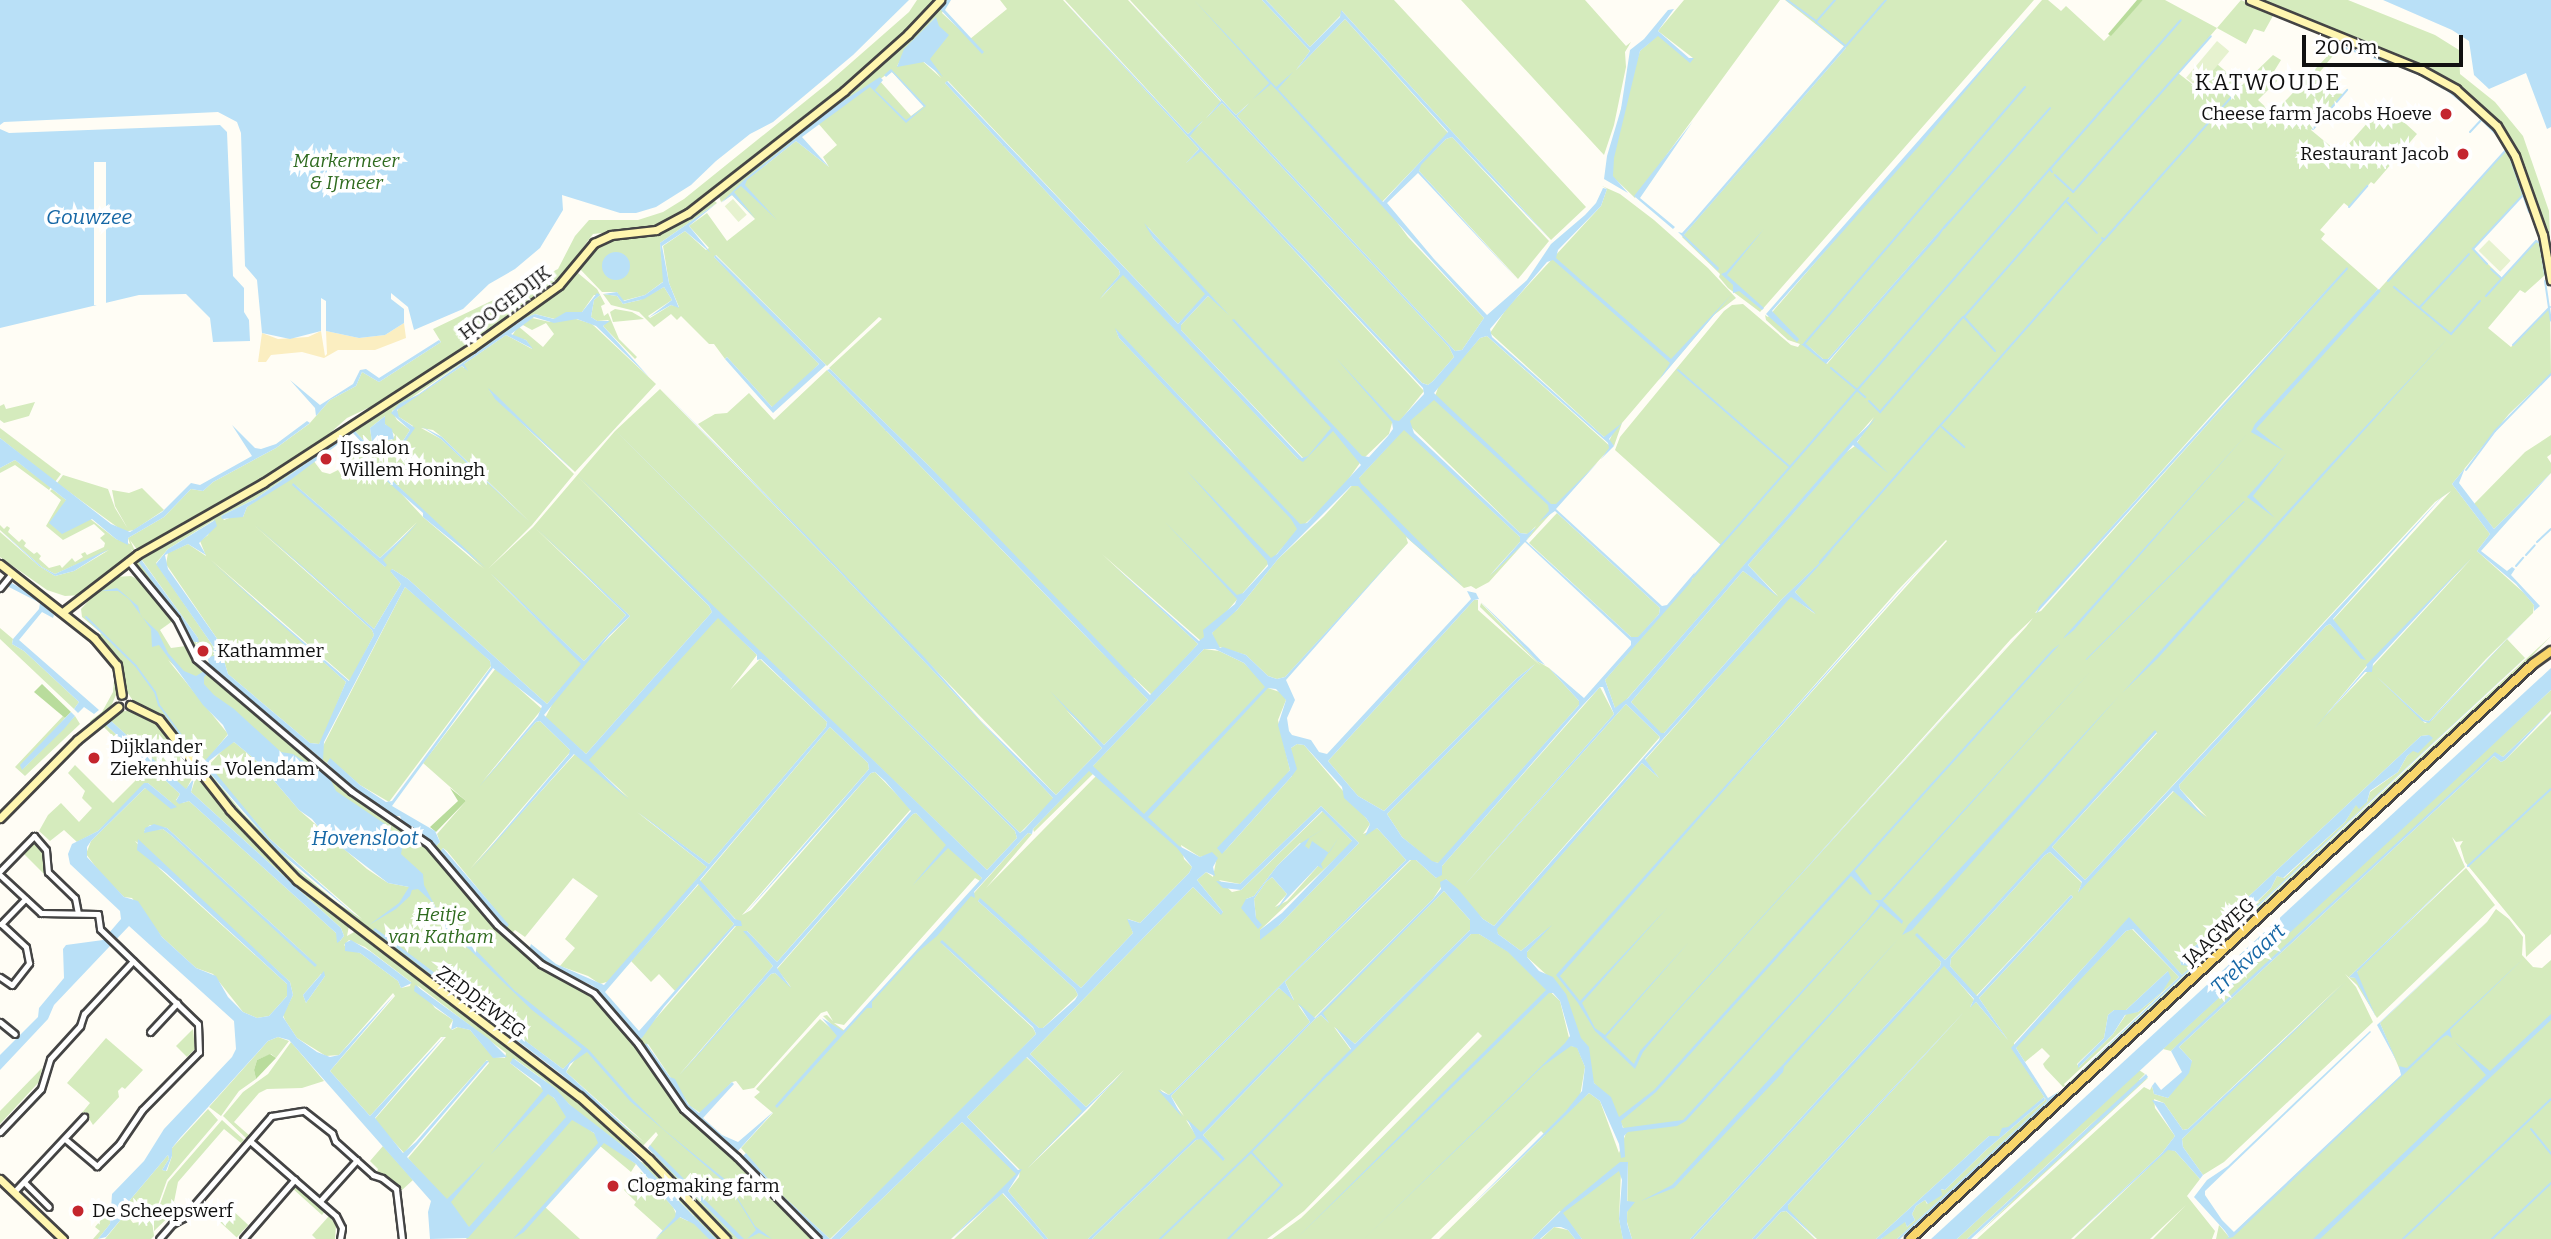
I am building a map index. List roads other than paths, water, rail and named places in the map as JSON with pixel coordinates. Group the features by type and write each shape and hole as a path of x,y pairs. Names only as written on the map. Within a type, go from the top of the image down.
{"main road":[{"path":"2533,664 2551,644"},
{"name":"JAAGWEG","path":"1910,1239 2551,650"}],"street":[{"name":"HOOGEDIJK","path":"64,611 128,561 229,503 415,387 554,289 594,243 611,235 656,230 688,213 844,91 908,34 940,0"},
{"path":"2250,0 2422,70 2456,89 2489,118 2507,139 2515,156 2543,235 2551,279"},
{"path":"128,561 152,586 176,619 196,659 351,791 428,844 497,925 541,964 594,993 642,1050 683,1110 737,1157 818,1239"},
{"path":"0,564 64,611 94,638 115,662 122,695"},
{"path":"0,588 12,573"},
{"path":"118,707 123,709 130,705 130,699 122,695"},
{"path":"118,707 117,698 122,695"},
{"name":"ZEDDEWEG","path":"130,705 159,719 230,810 297,880 579,1096 641,1152 726,1239"},
{"path":"0,818 76,740 118,707"},
{"path":"65,1139 97,1166 120,1143 142,1110 199,1052 198,1024 106,935 99,927 98,914 43,914 0,873 34,836 46,850 48,872 75,898 78,913"},
{"path":"0,977 12,985 29,963 26,947 0,924 25,899"},
{"path":"0,1132 41,1089 50,1059 80,1026 84,1014 133,961"},
{"path":"150,1032 177,1003"},
{"path":"0,1022 15,1034"},
{"path":"159,1239 172,1224 183,1217 274,1114 304,1111 332,1133 335,1141 398,1193 402,1239"},
{"path":"14,1192 83,1117"},
{"path":"250,1141 339,1220 340,1239"},
{"path":"320,1201 357,1160"},
{"path":"0,1179 63,1239"},
{"path":"243,1239 295,1179"},
{"path":"24,1182 49,1207"}],"water":[{"name":"Markermeer & IJmeer","path":"0,0 909,0 853,55 773,122 750,134 691,185 656,207 636,213 620,213 562,195 563,210 540,248 515,269 489,284 463,309 414,330 408,307 391,293 391,299 404,309 404,323 385,335 359,338 326,331 326,301 321,298 321,331 290,339 262,333 257,280 245,266 241,133 237,122 218,112 4,122 0,125"},
{"path":"947,0 951,0 945,10 984,52 982,54 940,9"},
{"path":"1063,0 1188,134 1203,120 1190,136 1422,383 1428,385 1433,381 1454,357 1449,347 1222,103 1206,119 1221,101 1128,0 1236,115 1250,103 1237,116 1455,351 1462,350 1484,318 1271,84 1252,100 1269,83 1194,0 1276,87 1293,72 1278,89 1383,202 1448,132 1345,19 1296,70 1310,51 1262,0 1266,0 1310,47 1340,17 1341,10 1551,240 1452,137 1446,139 1421,165 1419,171 1518,280 1418,173 1387,203 1434,259 1487,315 1527,280 1551,244 1585,215 1596,203 1603,188 1607,189 1601,206 1558,250 1556,258 1671,359 1731,295 1659,380 1670,363 1553,260 1547,262 1490,329 1492,337 1604,437 1622,423 1609,439 1614,446 1601,459 1609,448 1608,443 1487,336 1480,338 1434,393 1551,504 1556,504 1598,462 1556,509 1662,606 1667,605 1695,572 1691,582 1605,680 1615,708 1628,698 1852,441 1876,418 1857,442 1888,473 1853,445 1748,565 1778,597 1743,571 1631,702 1664,733 1781,600 1834,549 1795,592 1816,614 1791,597 1645,759 1659,778 1642,763 1497,929 1498,934 1521,951 1552,925 1527,952 1527,957 1539,971 1553,977 1566,994 1581,1038 1589,1047 1594,1083 1611,1097 1619,1117 1654,1090 2060,644 1855,871 1872,894 1851,876 1656,1092 1621,1121 1623,1128 1683,1120 1867,920 1879,904 1875,900 1881,900 2091,671 1883,901 1903,921 1902,924 1881,906 1686,1121 1677,1126 1628,1132 1624,1136 1625,1157 1621,1158 1619,1144 1600,1101 1589,1093 1469,1208 1566,1111 1582,1091 1585,1067 1577,1048 1571,1046 1543,1066 1364,1239 1565,1043 1570,1036 1560,1001 1553,993 1549,993 1296,1239 1546,990 1508,952 1479,934 1471,934 1329,1075 1321,1079 1351,1049 1335,1027 1355,1044 1470,930 1470,920 1444,891 1323,1013 1329,1023 1321,1015 1315,1019 1203,1135 1225,1159 1223,1161 1201,1139 1196,1140 1092,1239 1088,1239 1196,1137 1187,1119 1201,1132 1310,1022 1298,1003 1315,1018 1433,899 1441,889 1440,882 1446,879 1483,919 1494,926 1660,737 1626,704 1463,887 1614,714 1603,687 1600,687 1442,866 1442,875 1436,878 1416,860 1410,860 1285,982 1294,1001 1279,988 1171,1096 1182,1117 1158,1090 1169,1095 1176,1089 1406,860 1377,828 1365,836 1370,824 1366,818 1344,798 1342,787 1304,745 1297,744 1291,748 1297,769 1292,776 1222,854 1217,848 1290,770 1278,725 1286,700 1276,689 1268,688 1148,817 1179,846 1200,857 1212,852 1218,858 1213,867 1215,876 1206,872 1197,880 1223,912 1221,915 1193,887 1030,1054 1086,1107 1125,1071 1027,1168 1082,1111 1027,1057 967,1117 1018,1170 1022,1169 1008,1191 1048,1239 1044,1239 1003,1193 951,1239 1016,1174 962,1122 840,1239 831,1239 1036,1034 1033,1027 940,942 942,940 1039,1028 1043,1028 1078,995 1075,989 978,901 980,898 1081,988 1133,933 1127,919 1140,923 1189,873 1192,867 1177,848 1089,771 1033,829 1032,834 1028,833 974,892 975,898 971,896 937,936 919,951 872,1002 872,1008 867,1008 777,1108 775,1106 837,1036 822,1018 843,1031 982,878 948,848 912,886 946,845 916,813 913,814 777,968 791,988 775,973 771,974 679,1076 773,966 743,931 747,931 777,962 911,811 885,781 875,772 871,773 742,917 869,769 868,763 830,727 700,880 735,919 741,921 742,926 735,926 664,1007 642,1038 638,1039 593,986 545,964 529,950 531,944 556,964 604,985 707,867 638,812 709,864 826,727 827,722 761,659 757,660 757,655 718,618 589,760 629,800 574,754 471,870 569,754 570,750 540,721 536,722 478,788 538,716 542,706 493,668 392,806 435,831 440,842 435,847 402,822 400,816 392,816 356,791 327,763 330,758 360,785 386,802 392,801 491,667 490,661 405,587 324,742 323,760 210,666 207,657 214,656 213,646 156,564 168,549 215,520 217,526 199,543 206,555 188,544 165,555 168,569 218,640 228,674 310,743 319,744 346,682 209,560 349,681 374,635 372,630 249,519 374,629 401,584 390,571 392,569 408,579 547,704 581,664 491,573 584,661 626,615 536,527 630,616 609,636 544,715 586,754 712,612 578,475 987,870 1017,838 1015,831 617,432 1020,833 1053,798 837,569 662,390 812,541 924,657 981,721 1056,795 1102,748 1050,691 1104,745 1148,700 827,370 830,369 928,465 1150,695 1198,644 1113,565 1199,641 1204,637 1203,630 1235,604 1237,599 1165,522 1237,595 1243,593 1268,566 1267,561 1186,470 1271,558 1297,529 1291,519 1119,338 1115,328 1300,524 1307,523 1361,465 1333,431 1303,462 1298,459 1123,275 1099,299 1120,274 1119,270 945,83 947,81 1178,324 1205,294 1153,238 1144,223 1229,315 1208,296 1181,325 1181,330 1302,458 1308,456 1331,428 1232,320 1234,319 1362,456 1369,457 1393,429 1392,422 1335,357 1394,420 1399,421 1424,394 1423,388 1201,151 1186,163 1199,149","holes":["1434,400 1548,505 1549,511 1539,522 1555,511 1660,608 1659,614 1638,637 1631,637 1526,541 1536,527 1527,534 1520,533 1414,433 1410,421","1404,430 1520,537 1520,542 1490,576 1525,542 1631,641 1631,645 1584,698 1549,668 1579,701 1579,705 1438,863 1402,837 1387,814 1535,664 1516,679 1384,811 1358,796 1328,761 1474,600 1479,599 1476,593 1467,591 1471,599 1327,754 1319,752 1311,740 1292,735 1289,731 1287,718 1295,700 1286,680 1407,543 1285,677 1277,679 1268,676 1246,655 1220,648 1212,633 1237,610 1278,559 1351,486 1358,486 1411,541 1463,586 1359,478","1204,649 1215,649 1244,663 1265,687 1144,814 1093,766","698,884 734,924 639,1031 605,992"]},
{"path":"2383,0 2551,0 2551,127 2547,129 2526,73 2489,89 2474,75 2469,41 2452,30"},
{"path":"2035,8 1920,145 1772,311 1799,339 1797,342 1766,314"},
{"path":"1674,9 1658,31 1689,58 1694,58 1690,63 1658,36 1640,51 1614,158 1613,176 1628,193 1604,179 1607,156 1621,109 1630,50 1644,39 1668,10"},
{"path":"936,17 939,26 949,35 930,59 943,77 924,62 897,67 904,49"},
{"path":"1845,45 1846,48 1684,235 1719,268 1718,271 1678,232 1682,233 1693,221"},
{"path":"891,69 926,106 906,123 870,87 802,137 829,167 796,141 747,180 745,185 777,220 741,186 734,192 755,218 732,195 721,203 744,180 834,107 880,77 883,80 875,90 906,120 924,107 892,72 886,77 884,75"},
{"path":"1693,121 1640,198 1675,227 1673,229 1634,196"},
{"name":"Gouwzee","path":"220,125 227,132 233,276 244,288 244,312 249,320 250,341 213,342 210,318 186,294 139,295 0,328 0,129 9,133"},
{"path":"717,203 689,226 711,253 685,231 662,246 669,283 679,308 671,305 648,318 672,300 664,287 644,299 623,304 617,296 603,294 617,292 624,301 645,295 663,282 660,243"},
{"path":"1951,218 1939,236 1826,364 1801,344 1806,344 1823,359 1828,359"},
{"path":"1764,229 1727,275 1764,308 1762,310 1739,291 1733,293 1733,285 1721,274 1726,272"},
{"path":"616,252 626,256 630,266 626,276 616,280 606,276 602,266 606,256"},
{"path":"715,255 826,365 773,413 725,359 727,357 772,407 819,364 714,257"},
{"path":"2347,267 2348,269 2036,614 2039,607"},
{"path":"2378,289 2381,291 2256,429 2284,451 2251,432 2255,424"},
{"path":"597,293 600,295 594,300 591,317 597,321 610,321 603,326 649,377 596,326 577,319 554,323 534,317 511,334 526,340 533,349 506,335 464,364 468,371 462,366 397,410 399,417 415,428 399,451 378,450 370,458 362,448 348,456 362,443 353,433 289,481 247,507 243,517 222,519 221,516 255,499 354,430 365,442 369,453 379,447 399,447 410,430 391,413 399,404 419,394 525,318 535,314 554,319 566,312 582,312"},
{"path":"2447,339 2158,658 2122,693 2349,444"},
{"path":"439,340 441,342 379,382 362,372 356,386 330,400 316,416 315,408 290,380 320,405 353,384 360,370 366,369 379,378"},
{"path":"488,388 496,395 574,471 495,399"},
{"path":"385,416 385,424 392,429 394,439 372,442 370,428"},
{"path":"307,421 310,423 276,448 213,482 203,491 191,489 164,517 128,538 128,545 116,539 92,519 62,534 49,523 66,500 15,460 0,468 0,438 111,524 130,532 162,512 191,483 200,485 252,456 232,425 255,448 261,449 276,444"},
{"path":"421,426 442,437 530,523 441,439"},
{"path":"2247,434 2074,630 2063,639 2065,636"},
{"path":"2287,453 2253,496 2275,518 2247,497"},
{"path":"374,460 383,472 486,568 423,517 423,513 380,475 372,462"},
{"path":"2465,468 2459,483 2494,529 2551,473 2481,551 2507,571 2512,567 2515,569 2511,575 2540,606 2534,611 2534,605 2516,584 2477,551 2490,534 2452,484"},
{"path":"293,483 380,558 418,523 383,560 387,565 385,567 292,485"},
{"path":"2449,489 2333,619 2366,660 2361,659 2330,624 2326,626 2179,785 2206,819 2173,791 2078,893 2082,882 2050,852 1951,958 1950,966 1977,996 2071,895 2073,897 1979,998 2008,1040 1976,1002 1970,1008 1974,999 1944,966 1693,1239 1690,1239 1940,966 1941,962 1915,935 1917,933 1945,960 2155,730 2157,732 2052,847 2085,880"},
{"path":"2244,501 2245,502 2086,660"},
{"path":"0,530 42,567 55,574 109,549 74,571 55,576 39,566"},
{"path":"1946,539 1560,976 1580,1001 1668,907 1582,1003 1595,1028 1605,1035 1689,942 1606,1037 1634,1064 1640,1051 2033,618 1674,1015 1643,1052 1635,1069 1595,1031 1556,975"},
{"path":"2472,557 2373,664 2372,672 2365,672 2313,730 2366,665"},
{"path":"140,558 199,642 194,642 138,561"},
{"path":"10,582 36,597 54,615 53,618 42,612 19,640 99,710 94,714 84,707 78,713 74,709 79,702 24,651 12,644 13,639 39,609 40,603 7,586"},
{"path":"117,588 138,606 141,615 129,599 118,591 101,591"},
{"path":"1481,602 1529,648 1545,665 1537,661"},
{"name":"Hovensloot","path":"143,617 158,632 168,653 184,671 196,676 206,670 208,673 204,677 204,684 214,695 234,709 281,752 293,754 321,772 326,770 336,791 385,824 403,843 401,854 423,874 424,885 444,923 461,941 469,943 514,990 589,1050 663,1129 727,1181 755,1226 772,1239 759,1233 747,1239 756,1230 729,1186 630,1101 587,1052 570,1064 566,1072 643,1143 561,1074 373,930 375,928 563,1069 582,1049 532,1010 469,949 450,935 439,923 433,903 418,889 412,890 410,896 396,909 369,925 399,903 409,887 388,883 324,834 312,819 299,810 258,762 234,742 209,761 209,765 270,839 361,920 276,849 202,764 228,735 223,725 203,705 159,645 152,647 151,629"},
{"path":"2528,617 2429,723 2422,721 2376,676 2424,720 2429,721"},
{"path":"2551,634 2065,1086 2179,977 2133,929 2126,931 2016,1048 2048,1098 2060,1091 1897,1239 2047,1101 2011,1048 2129,917 2182,975"},
{"name":"Trekvaart","path":"2551,668 2551,690 2448,787 1957,1239 1931,1239"},
{"path":"2119,696 1912,930 1902,935 1908,925"},
{"path":"2551,711 2505,760 2501,762 2494,756 2179,1047 2192,1061 2189,1073 2168,1098 2154,1094 2152,1086 2155,1082 2161,1090 2182,1072 2171,1051 2177,1045 2495,752 2503,757"},
{"path":"71,712 75,716 22,770 20,765"},
{"path":"110,720 186,789 194,778 191,792 341,928 344,936 340,941 337,943 336,933 189,801 179,804 176,801 180,794 105,724"},
{"path":"2429,735 2433,738 2418,753 2413,751 2407,756 2398,772 2370,791 2367,802 2359,809 2356,805 2345,822 2283,878 2277,876 2271,888 2189,966 2181,965 2180,960 2421,736"},
{"path":"144,783 148,783 177,807 171,809 145,788 91,841 87,847 87,857 124,897 138,901 162,937 196,968 216,976 228,997 243,1012 257,1018 269,1016 287,996 287,984 166,873 137,850 138,839 290,982 293,995 283,1017 297,1038 317,1052 330,1057 339,1055 396,993 330,1071 370,1116 447,1033 375,1118 403,1153 416,1142 486,1061 489,1061 407,1157 447,1199 485,1161 451,1202 469,1227 566,1117 554,1098 548,1094 490,1155 543,1091 540,1085 510,1063 513,1058 556,1089 569,1104 632,1153 716,1239 709,1239 694,1224 680,1217 655,1239 675,1217 676,1211 636,1164 604,1143 524,1232 513,1239 598,1143 594,1133 572,1120 468,1238 430,1239 428,1212 431,1201 289,1040 278,1037 268,1041 180,1138 172,1148 166,1171 162,1170 169,1159 168,1155 130,1200 123,1217 106,1237 98,1239 110,1224 112,1194 144,1161 164,1129 232,1057 236,1049 234,1021 129,926 54,1005 48,1019 0,1070 0,1055 38,1017 39,1008 64,978 63,949 66,945 103,940 121,919 120,911 70,864 68,854 72,844 98,831"},
{"path":"1321,806 1359,843 1279,925 1260,940 1260,930 1282,913 1352,841 1322,811 1241,890 1223,888 1216,881 1240,884"},
{"path":"154,824 167,828 317,965 315,967 163,829 144,833 145,828"},
{"path":"1310,838 1305,846 1309,849 1312,841 1329,853 1321,864 1323,869 1318,866 1276,910 1287,894 1272,877 1266,882 1254,899 1256,918 1262,925 1258,929 1241,908 1246,899 1254,896 1277,866"},
{"path":"443,848 509,925 505,929 464,884 440,852"},
{"path":"2465,867 2357,972 2376,1017 2355,978 2349,977"},
{"path":"2498,911 2380,1023 2397,1062 2377,1025"},
{"path":"1899,938 1784,1067 1783,1072 1674,1188 1641,1201 1672,1185"},
{"path":"351,940 412,983 401,988 398,981 360,953 345,951 345,943"},
{"path":"2524,958 2450,1030 2452,1038 2447,1035 2442,1038 2233,1237 2226,1239 2229,1237 2225,1231 2194,1197 2207,1180 2228,1166 2371,1032 2205,1191 2222,1220 2234,1232 2401,1075 2399,1066 2407,1068"},
{"path":"324,971 325,976 306,1003 303,995"},
{"path":"2168,971 2171,978 2162,992 2138,1012 2125,1015 2113,1034 2078,1068 2078,1064 2104,1038 2108,1015 2114,1010 2126,1010"},
{"path":"2347,981 2182,1139 2183,1147 2203,1175 2200,1179 2175,1151 2168,1150 2071,1239 2162,1153 2175,1136 2152,1100 2164,1103 2183,1130 2188,1129"},
{"path":"415,985 489,1039 507,1057 493,1058 470,1030 457,1027 451,1030 453,1020 414,991"},
{"path":"1965,1011 1788,1205 1788,1209 1817,1239 1786,1211 1781,1212 1756,1239 1752,1239"},
{"path":"2551,1014 2551,1020 2320,1239 2313,1239 2486,1075 2455,1042 2490,1071"},
{"path":"646,1043 670,1077 675,1079 688,1104 699,1113 732,1082 734,1084 703,1118 722,1135 738,1142 773,1112 737,1152 686,1109 644,1046"},
{"path":"2146,1074 2148,1077 1971,1239 1967,1239"},
{"path":"2044,1097 2045,1100 1986,1150 1945,1190 1941,1189 1942,1195 1928,1204 1925,1200 1916,1206 1912,1214 1915,1220 1907,1227 1905,1222 1881,1239 1876,1239 1989,1136 1999,1136 2002,1128 2008,1127"},
{"path":"650,1145 744,1239 738,1239 648,1148"},
{"path":"746,1153 783,1196 830,1239 822,1239 778,1197 742,1157"},
{"path":"1620,1162 1628,1162 1627,1201 1635,1202 1627,1212 1632,1239 1623,1239 1622,1235 1619,1219 1622,1180 1619,1171 1563,1213 1582,1239 1575,1239 1568,1230 1561,1227 1554,1227 1540,1239 1532,1239 1565,1207"}],"waterway":[{"path":"1787,0 1816,21"},
{"path":"1835,0 1816,22 1846,46 1886,0"},
{"path":"2052,172 2050,169 2181,20"},
{"path":"2055,175 2073,192 2211,36"},
{"path":"2345,48 2393,64"},
{"path":"2397,65 2418,74"},
{"path":"2421,75 2443,88"},
{"path":"1804,344 2025,87"},
{"path":"2446,89 2474,112"},
{"path":"2313,129 2347,90"},
{"path":"2102,238 2104,240 2234,94"},
{"path":"1944,228 2050,108"},
{"path":"2479,117 2501,139"},
{"path":"2470,132 2481,120"},
{"path":"2388,281 2507,149"},
{"path":"2511,160 2529,212"},
{"path":"1831,368 1857,390 2050,169"},
{"path":"2349,207 2367,186"},
{"path":"2487,264 2473,249 2523,195"},
{"path":"1995,351 1964,317 2068,198"},
{"path":"2067,202 2097,233"},
{"path":"1820,562 2104,240"},
{"path":"2486,296 2536,241 2540,243 2545,275"},
{"path":"2420,307 2469,254"},
{"path":"2491,269 2501,278"},
{"path":"2545,281 2551,321"},
{"path":"2394,287 2451,334 2480,301"},
{"path":"2513,345 2550,307"},
{"path":"1869,401 1880,412 1963,317"},
{"path":"1678,370 1790,467 1857,390 1865,397"},
{"path":"2466,470 2495,431 2551,374"},
{"path":"1942,427 1964,447"},
{"path":"1693,577 1789,468"},
{"path":"2537,542 2551,529"},
{"path":"2526,555 2535,545"},
{"path":"2516,566 2523,558"},
{"path":"86,617 136,666 155,692 159,705 202,764"},
{"path":"2468,866 2551,789"},
{"path":"1252,1151 1327,1075"},
{"path":"2403,1239 2551,1099"},
{"path":"2531,1129 2551,1154"},
{"path":"1160,1239 1251,1152 1282,1185 1228,1239"},
{"path":"2492,1239 2551,1183"}],"place":[{"name":"Cheese farm Jacobs Hoeve","path":"2446,114"},
{"name":"Restaurant Jacob","path":"2463,154"},
{"name":"IJssalon Willem Honingh","path":"326,459"},
{"name":"Kathammer","path":"203,651"},
{"name":"Dijklander Ziekenhuis - Volendam","path":"94,758"},
{"name":"Clogmaking farm","path":"613,1186"},
{"name":"De Scheepswerf","path":"78,1211"}],"district":[{"name":"KATWOUDE","path":"2268,82"}],"park label":[{"name":"Heitje van Katham","path":"441,926"}]}
